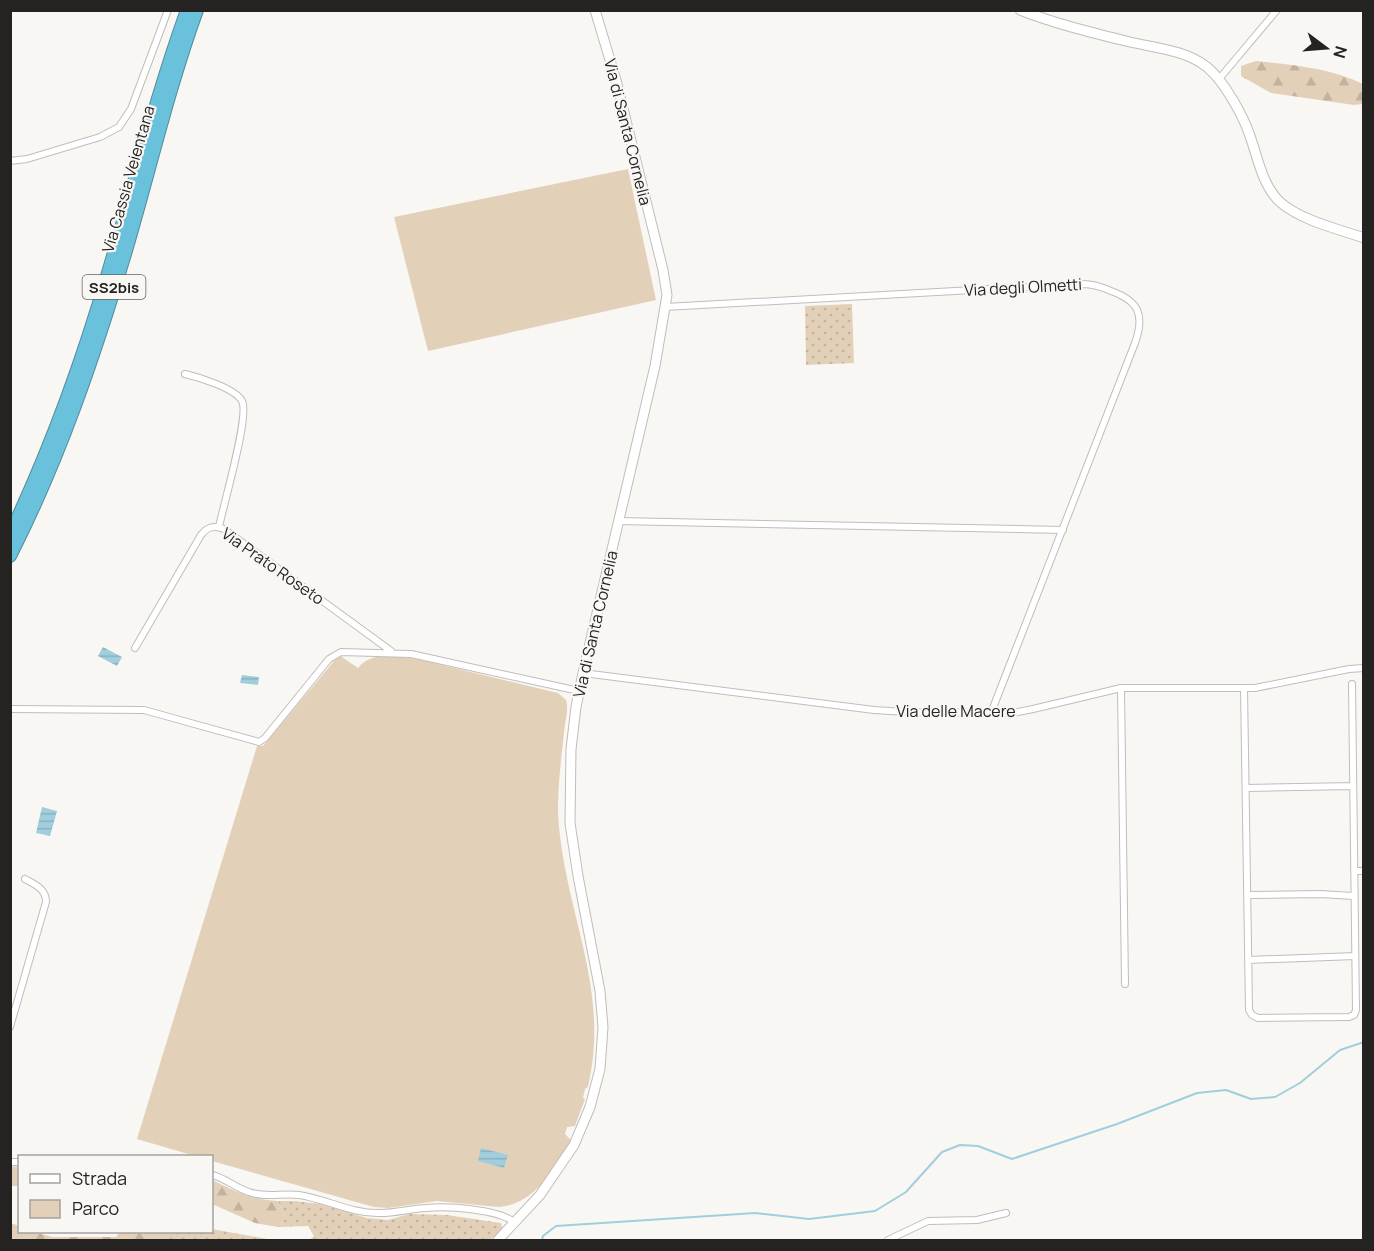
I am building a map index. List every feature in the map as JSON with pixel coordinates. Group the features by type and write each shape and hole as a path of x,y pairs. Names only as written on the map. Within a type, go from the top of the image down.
{"highway":[{"name":"Via Cassia Veientana","path":"10,534 43,459 78,365 108,275 169,61 187,10"},
{"name":"Via Cassia Veientana","path":"10,556 46,480 88,367 124,256 179,59 197,10"}],"street":[{"path":"10,161 27,159 100,137 119,127 131,109 168,10"},
{"name":"Via di Santa Cornelia","path":"498,1240 545,1189 579,1134 594,1095 602,1055 603,1027 600,991 570,823 571,749 579,691 655,366 667,295 663,270 616,80 595,10"},
{"path":"1020,10 1061,25 1184,55 1202,63 1219,78 1248,129 1263,174 1278,200 1300,214 1364,238"},
{"path":"1219,78 1277,10"},
{"name":"Via degli Olmetti","path":"665,307 1080,284 1095,285 1124,296 1136,308 1140,318 1140,329 991,713"},
{"path":"185,374 200,378 235,394 243,403 244,414 240,435 219,527"},
{"path":"618,521 1063,530"},
{"name":"Via Prato Roseto","path":"135,648 201,535 207,528 219,527 392,652"},
{"name":"Via Prato Roseto","path":"10,709 144,710 259,742 265,738 330,657 348,652 392,652 417,655 579,691"},
{"name":"Via delle Macere","path":"583,673 874,710 991,713 1034,709 1121,688 1261,687 1364,668"},
{"path":"1244,688 1248,1007 1252,1016 1258,1018 1353,1016 1356,1010 1353,684"},
{"path":"1121,688 1125,984"},
{"path":"1246,788 1353,786"},
{"path":"1354,871 1364,871"},
{"path":"10,1027 46,902 42,889 25,879"},
{"path":"1248,895 1354,896"},
{"path":"1248,960 1355,960 1364,963"},
{"path":"213,1175 227,1179 248,1192 262,1196 299,1195 363,1212 380,1213 428,1207 452,1208 498,1215 509,1218 515,1223"},
{"path":"888,1240 928,1221 976,1220 1006,1213"}],"green space":[{"path":"1256,61 1311,68 1351,79 1363,84 1363,104 1354,105 1271,93 1241,76 1241,66"},
{"path":"628,169 656,300 428,351 394,217"},
{"path":"852,304 854,363 806,365 805,306"},
{"path":"339,655 358,668 364,662 379,657 396,656 421,660 558,693 566,700 567,712 558,791 558,815 570,893 591,987 594,1019 593,1052 588,1087 585,1089 583,1098 585,1099 575,1126 567,1127 565,1134 572,1141 550,1174 534,1192 524,1199 499,1207 437,1201 388,1208 374,1207 213,1161 213,1155 192,1155 137,1139 257,746 263,746"},
{"path":"11,1166 18,1167 18,1186 11,1186"},
{"path":"213,1180 251,1197 278,1201 285,1219 278,1227 255,1223 213,1204"},
{"path":"278,1201 319,1204 367,1218 388,1220 409,1214 447,1215 501,1223 503,1230 490,1240 309,1240 314,1236 308,1226 278,1227 285,1219"},
{"path":"11,1223 18,1226 18,1233 38,1233 52,1237 116,1237 119,1233 165,1234 165,1240 11,1240"},
{"path":"213,1229 273,1240 165,1240 163,1233 213,1233"}],"water":[{"path":"103,647 122,657 117,666 98,656"},
{"path":"242,675 259,677 258,685 240,683"},
{"path":"42,807 57,811 50,836 36,833"},
{"path":"481,1148 508,1155 504,1168 478,1161"}],"waterway":[{"path":"542,1240 543,1236 556,1226 755,1213 809,1219 875,1211 906,1192 942,1152 960,1145 978,1146 1012,1159 1117,1124 1197,1093 1226,1090 1251,1099 1275,1097 1300,1083 1340,1050 1364,1042"}]}
